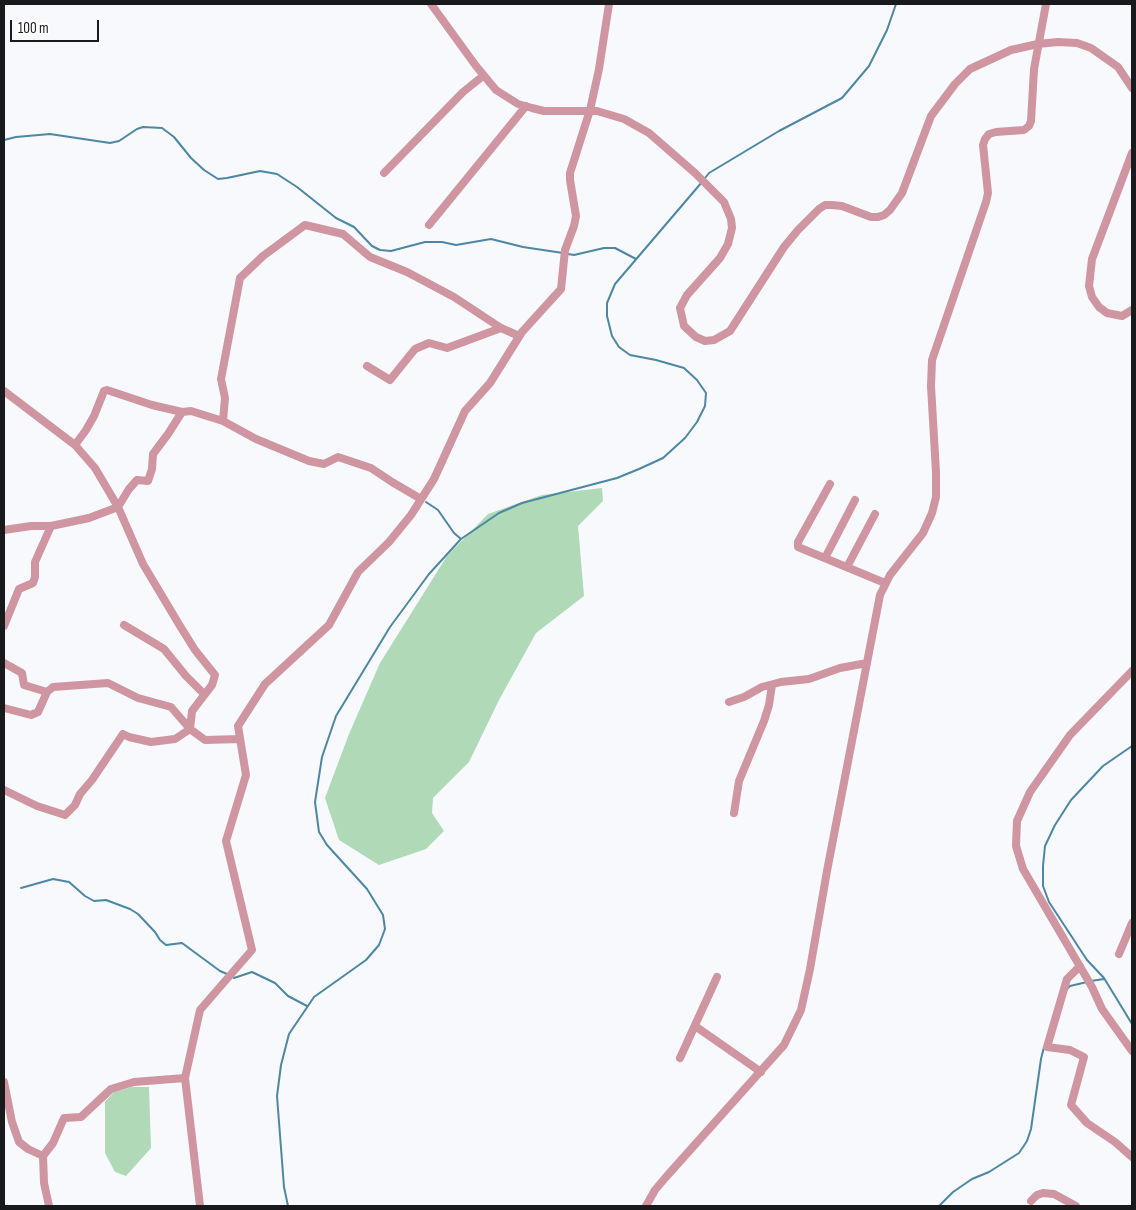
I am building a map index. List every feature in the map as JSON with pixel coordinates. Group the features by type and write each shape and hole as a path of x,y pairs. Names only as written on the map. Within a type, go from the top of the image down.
{"street":[{"path":"431,4 483,76 496,90 526,106 544,111 590,110 611,114 624,119 650,133 724,202 732,228 725,251 687,295 680,308 684,326 689,332 705,341 714,340 730,331 784,247 819,209 825,205 842,206 871,217 884,215 890,210 902,193 930,116 962,76 970,69 1011,50 1038,44 1077,44 1091,48 1118,67 1132,88"},
{"path":"200,1206 185,1078 200,1010 252,950 226,841 246,775 238,726 265,684 329,626 358,572 411,516 434,479 465,412 490,383 519,336 561,289 565,250 576,216 570,173 590,110 609,4"},
{"path":"646,1206 655,1190 666,1177 784,1045 800,1010 810,969 878,606 885,583 923,533 932,513 936,497 931,386 932,360 986,202 988,193 983,154 985,139 989,134 996,132 1018,132 1029,126 1033,112 1032,86 1046,4"},
{"path":"384,173 463,92 483,76"},
{"path":"429,226 526,106"},
{"path":"1132,153 1092,260 1089,286 1092,297 1099,307 1107,313 1122,316 1132,310"},
{"path":"223,421 225,398 221,379 240,278 263,256 305,225 343,234 370,257 407,272 454,297 501,328 519,336"},
{"path":"367,366 390,380 415,349 429,342 448,348 501,328"},
{"path":"75,445 90,423 104,391 107,390 152,405 182,412 192,411 223,421 256,439 309,461 324,464 338,457 371,468 421,498"},
{"path":"4,391 75,445 95,468 118,507 144,564 195,650 215,675 212,685 192,711 190,729 175,739 151,742 123,734 92,780 80,794 75,805 65,815 37,806 4,790"},
{"path":"4,530 31,526 51,526 89,518 118,507 128,489 137,480 148,481 152,469 153,454 182,412"},
{"path":"830,484 798,544 800,549 885,583"},
{"path":"825,558 855,500"},
{"path":"847,567 875,514"},
{"path":"4,626 19,589 33,584 35,562 51,526"},
{"path":"124,625 164,649 204,694"},
{"path":"4,662 22,673 24,685 47,692"},
{"path":"729,702 772,684 809,679 840,668 867,663"},
{"path":"1132,671 1070,735 1030,792 1017,822 1016,846 1023,869 1080,966 1102,1009 1132,1051"},
{"path":"4,708 32,715 38,712 47,692 53,687 108,682 138,698 171,707 190,729 205,740 240,739"},
{"path":"734,813 740,781 764,722 772,684"},
{"path":"1119,954 1132,923"},
{"path":"1080,966 1067,979 1047,1047 1070,1050 1084,1057 1072,1105 1088,1123 1132,1157"},
{"path":"680,1058 717,977"},
{"path":"695,1026 760,1072"},
{"path":"49,1206 44,1183 43,1156 53,1143 64,1118 81,1117 111,1089 134,1082 185,1078"},
{"path":"4,1082 12,1122 19,1142 28,1149 43,1156"},
{"path":"1031,1201 1037,1195 1043,1193 1054,1194 1076,1206"}],"green space":[{"path":"602,488 603,501 578,526 584,596 536,633 499,700 469,762 433,798 432,813 444,831 426,849 379,865 339,840 325,798 349,734 380,663 447,556 488,514 542,495"},
{"path":"132,1087 149,1087 151,1148 126,1176 115,1172 105,1153 105,1102 114,1092"}],"waterway":[{"path":"705,178 709,173 779,131 842,98 869,66 887,30 896,4"},
{"path":"4,140 50,134 110,143 119,141 143,127 162,128 174,137 191,158 204,170 218,179 260,171 277,174 297,187 336,218 354,227 372,246 380,250 391,251 425,242 442,242 456,245 491,239 523,247 563,253"},
{"path":"288,1206 284,1187 277,1096 281,1065 289,1034 314,997 366,960 379,945 385,929 383,915 367,889 327,845 319,832 315,802 322,757 336,716 390,627 429,574 461,539 499,513 522,503 617,478 663,458 685,438 697,422 705,406 706,393 697,380 684,368 630,355 619,347 612,336 607,316 607,303 615,284 702,182"},
{"path":"568,254 574,255 604,248 615,248 636,259"},
{"path":"426,502 438,510 454,533 461,539"},
{"path":"1132,746 1103,766 1071,800 1055,825 1045,846 1043,866 1043,886 1049,902 1087,960 1104,978 1132,1024"},
{"path":"21,888 53,879 69,882 94,901 106,900 130,909 138,914 166,945 182,943 220,971 227,974"},
{"path":"232,976 234,978 252,972 275,983 288,996 307,1006"},
{"path":"1091,981 1104,979"},
{"path":"1068,988 1087,982"},
{"path":"939,1206 953,1192 972,1179 989,1172 1019,1153 1027,1141 1031,1129 1044,1047"}]}
